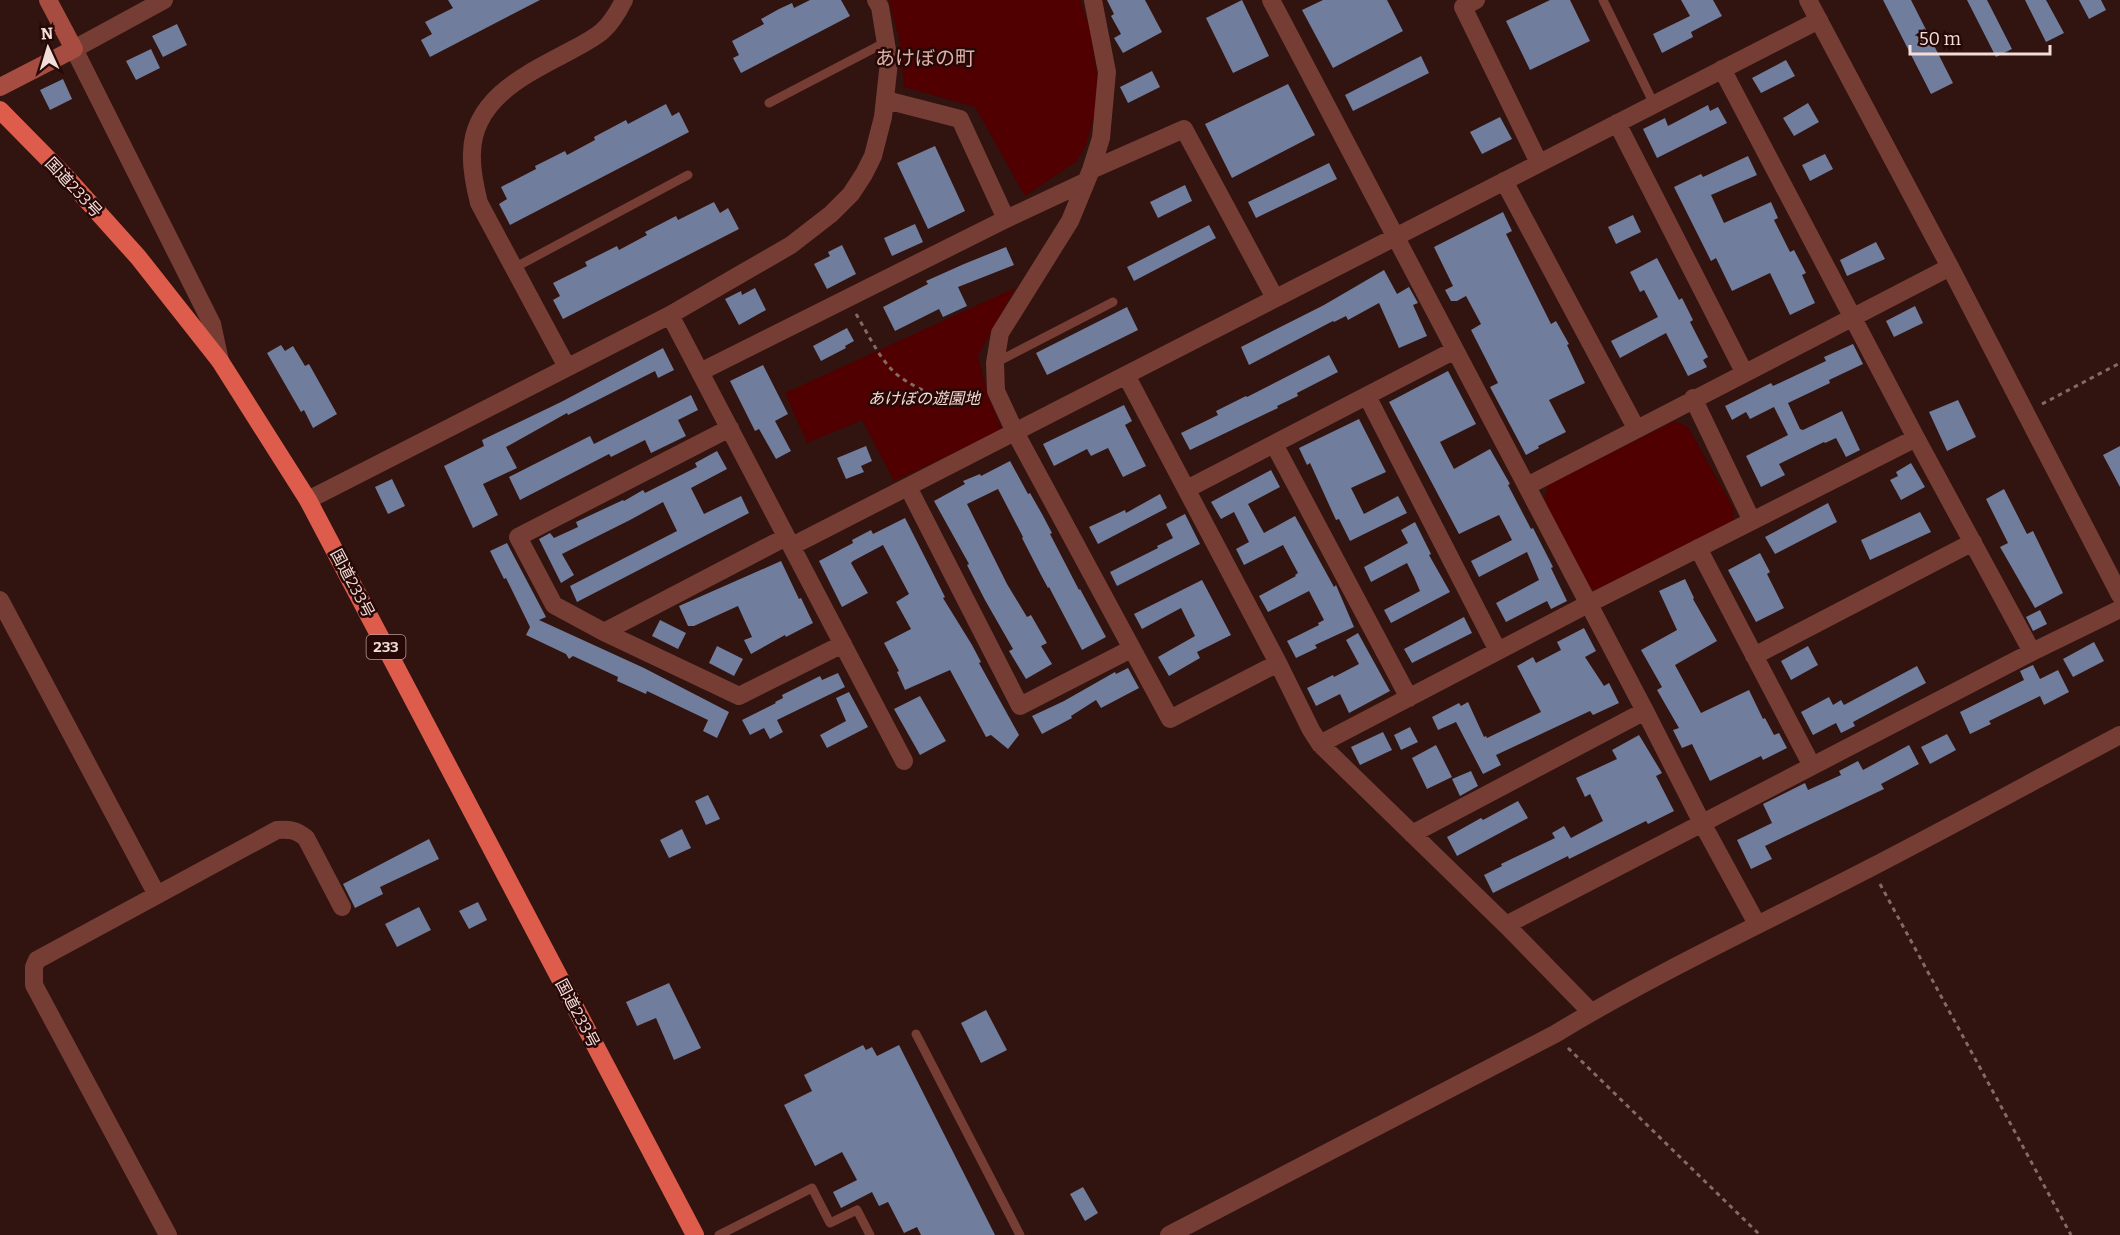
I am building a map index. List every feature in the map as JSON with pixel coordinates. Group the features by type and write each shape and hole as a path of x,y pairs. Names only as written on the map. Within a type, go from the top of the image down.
{"highway":[{"name":"国道233号","path":"0,110 68,178 138,256 220,362 308,500 695,1235"}],"main road":[{"path":"0,87 74,49 48,0"}],"street":[{"path":"164,0 74,49 212,324 220,362"},
{"path":"567,367 479,203 472,151 478,124 504,89 601,34 617,14 624,0"},
{"path":"308,500 670,315 791,245 831,214 851,194 873,156 886,100 889,62 880,8 876,0"},
{"path":"1093,0 1107,72 1101,138 1070,221 1000,333 995,363 996,392 1015,432 1170,719 1278,663"},
{"path":"1271,0 1757,924"},
{"path":"1476,0 1463,7 1539,163"},
{"path":"1808,0 2120,595"},
{"path":"604,632 908,487 1819,20"},
{"path":"1722,69 1916,438 2032,652"},
{"path":"886,100 960,119 1006,219"},
{"path":"1617,123 1744,372"},
{"path":"700,372 1184,129 1275,298"},
{"path":"1504,181 1636,428"},
{"path":"1527,486 1693,398 1950,267"},
{"path":"670,315 904,761"},
{"path":"1187,489 1455,350"},
{"path":"1126,375 1320,744 1506,925 1591,1012"},
{"path":"1367,396 1498,651"},
{"path":"1693,398 1752,521"},
{"path":"730,428 518,537 554,605 604,632 739,696 843,644"},
{"path":"1320,744 1588,604 1916,438"},
{"path":"1274,444 1409,698"},
{"path":"908,487 1020,706 1131,649"},
{"path":"1754,656 1973,542"},
{"path":"1698,548 1812,766"},
{"path":"0,600 157,895"},
{"path":"1506,925 2032,652 2120,609"},
{"path":"1412,834 1646,711"},
{"path":"1169,1235 1555,1035 1591,1012 2120,735"},
{"path":"168,1235 34,985 34,967 37,960 277,830 289,829 306,838 342,907"}],"lane":[{"path":"1603,0 1654,104"},
{"path":"769,103 886,42"},
{"path":"514,268 688,175"},
{"path":"995,363 1113,302"},
{"path":"916,1034 1020,1235"},
{"path":"719,1235 812,1188 830,1222 857,1210 870,1235"}],"path":[{"path":"848,299 874,345 892,369 908,383 932,393 961,399 996,392"},
{"path":"2026,413 2120,363"},
{"path":"1871,867 2072,1235"},
{"path":"1555,1035 1760,1235"}],"green space":[{"path":"889,0 1080,0 1090,29 1100,94 1086,145 1077,161 1025,196 975,107 904,87 900,43"},
{"name":"あけぼの遊園地","path":"1015,288 978,356 988,396 1002,430 894,481 862,420 807,443 785,393"},
{"path":"1675,421 1688,427 1734,509 1734,520 1601,589 1590,589 1544,500 1548,485"}],"building":[{"path":"448,0 540,0 430,57 421,40 432,34 425,22 453,8"},
{"path":"810,0 841,0 850,16 741,73 733,58 739,55 732,41 764,24 761,19 779,9 792,3 794,8"},
{"path":"1107,0 1145,0 1162,32 1123,53 1114,38 1121,34 1111,16 1114,14"},
{"path":"1242,0 1269,56 1233,73 1206,18"},
{"path":"1323,0 1387,0 1403,31 1333,68 1302,10"},
{"path":"1550,0 1570,0 1590,41 1530,70 1506,21"},
{"path":"1681,0 1713,0 1722,16 1691,32 1693,37 1662,53 1653,34 1690,16"},
{"path":"1883,0 1911,0 1953,83 1931,94"},
{"path":"1967,0 1987,0 2012,49 1996,57"},
{"path":"2025,0 2046,0 2064,33 2046,42"},
{"path":"2079,0 2101,0 2106,10 2089,19"},
{"path":"177,24 187,45 163,57 152,36"},
{"path":"151,49 160,68 136,80 126,61"},
{"path":"1421,56 1429,73 1353,111 1345,95"},
{"path":"1786,60 1795,76 1761,93 1752,78"},
{"path":"1152,71 1160,87 1128,103 1120,87"},
{"path":"63,79 72,99 50,110 40,90"},
{"path":"1288,84 1315,135 1232,178 1205,124"},
{"path":"1808,103 1819,122 1794,136 1783,118"},
{"path":"666,104 672,116 679,112 689,132 510,225 499,204 507,199 501,187 565,151 567,155 595,140 594,137 626,120 628,124"},
{"path":"1708,105 1710,111 1718,107 1727,123 1657,158 1643,129 1665,118 1668,126"},
{"path":"1500,117 1512,139 1482,154 1470,132"},
{"path":"935,146 965,211 928,229 897,163"},
{"path":"1825,154 1833,169 1810,181 1802,165"},
{"path":"1748,156 1757,175 1711,195 1724,223 1771,202 1778,218 1774,220 1790,252 1794,250 1806,273 1802,275 1815,303 1790,315 1770,273 1732,291 1716,258 1711,261 1674,187 1701,174 1703,177"},
{"path":"1329,163 1337,179 1256,218 1248,202"},
{"path":"1185,185 1192,201 1158,218 1150,202"},
{"path":"714,202 720,213 728,208 739,229 563,319 553,300 560,296 553,283 587,266 585,262 617,246 619,250 647,235 645,232 676,216 678,220"},
{"path":"1503,212 1512,231 1506,234 1551,324 1556,321 1569,344 1567,345 1585,383 1549,400 1566,432 1538,446 1539,448 1526,455 1490,387 1498,383 1471,330 1481,324 1466,296 1457,301 1451,301 1445,290 1453,286 1434,247"},
{"path":"1633,215 1641,232 1616,244 1608,227"},
{"path":"915,224 923,242 892,256 884,238"},
{"path":"1209,225 1216,238 1134,281 1127,267"},
{"path":"1876,242 1885,259 1847,276 1840,260"},
{"path":"842,245 856,274 827,289 814,264 830,256 828,252"},
{"path":"1006,247 1014,265 958,287 967,306 943,317 939,309 895,331 883,307 928,284 926,281"},
{"path":"1657,258 1679,300 1682,298 1693,320 1690,322 1708,357 1703,360 1707,367 1688,376 1666,333 1620,358 1611,341 1658,317 1644,290 1640,292 1630,272"},
{"path":"1384,270 1397,294 1409,287 1418,303 1413,305 1427,336 1399,348 1379,303 1348,320 1346,316 1333,321 1249,365 1241,347 1324,305"},
{"path":"755,288 766,310 739,325 725,299 741,291 742,295"},
{"path":"1915,306 1923,323 1894,337 1886,321"},
{"path":"1127,307 1138,330 1047,375 1036,353"},
{"path":"847,328 854,341 845,346 846,348 821,361 813,346"},
{"path":"1853,344 1863,364 1788,403 1800,429 1803,430 1842,411 1860,450 1846,457 1836,438 1824,442 1779,464 1785,475 1761,487 1746,456 1788,435 1774,407 1750,419 1746,412 1732,420 1725,406 1771,383 1773,386 1826,361 1824,357"},
{"path":"281,345 285,351 293,346 305,366 309,364 337,414 313,428 304,410 301,412 267,353"},
{"path":"663,348 674,370 658,378 655,371 568,415 567,413 506,447 517,468 483,484 498,515 473,528 444,466 484,446 482,440 561,402"},
{"path":"1329,355 1338,372 1297,393 1298,396 1277,406 1278,408 1190,450 1181,433 1218,415 1216,411"},
{"path":"763,365 788,414 775,421 791,451 776,459 759,429 755,431 730,381"},
{"path":"1448,371 1476,424 1440,442 1454,469 1490,449 1553,567 1551,568 1567,601 1551,609 1547,601 1506,622 1496,603 1539,580 1527,552 1479,577 1471,561 1512,540 1499,515 1459,534 1389,402"},
{"path":"691,395 698,410 678,420 686,436 651,453 645,440 611,457 609,454 520,500 509,477 590,436 594,444"},
{"path":"1958,400 1976,437 1947,451 1929,412"},
{"path":"1124,405 1132,421 1125,425 1146,466 1123,477 1108,448 1091,456 1087,449 1054,466 1043,444"},
{"path":"1359,419 1386,472 1351,488 1364,514 1398,496 1407,513 1350,541 1339,519 1336,520 1310,463 1307,465 1299,448"},
{"path":"866,446 872,461 861,466 864,472 846,479 837,458"},
{"path":"2120,446 2120,487 2103,455"},
{"path":"717,451 727,469 691,488 704,514 741,496 749,513 577,602 570,586 677,531 663,502 562,554 574,575 561,583 539,539 550,533 554,538 578,527 576,522 643,490 645,493 697,467 695,463"},
{"path":"1010,461 1042,514 1079,590 1106,637 1082,650 998,489 967,504 1007,584 1027,617 1031,615 1047,643 1041,646 1052,664 1026,679 1009,651 1013,649 934,501 965,484 963,481 980,474 981,476"},
{"path":"1911,463 1925,487 1901,500 1890,480 1898,476 1896,472"},
{"path":"1271,470 1280,487 1248,504 1264,533 1295,516 1334,587 1336,585 1354,627 1315,645 1317,648 1296,658 1287,641 1319,625 1318,623 1324,620 1309,591 1268,612 1259,596 1298,573 1283,545 1244,565 1236,549 1249,542 1234,512 1221,519 1211,502"},
{"path":"392,479 405,506 388,514 375,487"},
{"path":"2004,489 2027,534 2033,531 2063,593 2035,608 2000,547 2008,543 1986,499"},
{"path":"1160,494 1167,508 1098,544 1089,527 1125,510 1126,513"},
{"path":"1828,503 1837,522 1775,554 1765,537"},
{"path":"1920,512 1931,532 1870,560 1861,540"},
{"path":"1185,514 1200,544 1117,586 1110,572 1173,538 1166,524"},
{"path":"905,518 945,597 943,598 972,645 981,662 979,663 1019,735 1008,749 991,735 986,737 950,670 905,690 897,672 899,671 884,643 911,629 896,602 909,594 883,545 851,563 868,593 842,607 819,561 853,543 852,540 871,530 873,534"},
{"path":"1415,522 1431,554 1429,555 1450,592 1391,623 1384,610 1420,591 1414,577 1407,563 1371,582 1364,567 1408,543 1401,530"},
{"path":"507,543 546,617 539,620 644,668 729,712 717,738 703,731 708,720 647,691 646,694 617,681 618,677 573,656 569,659 566,654 526,635 530,627 490,551"},
{"path":"1760,553 1770,572 1767,574 1784,608 1756,622 1728,570"},
{"path":"781,561 813,623 751,654 744,640 752,637 738,606 694,626 688,626 679,606"},
{"path":"1685,579 1693,599 1717,641 1675,665 1701,713 1749,690 1763,719 1765,718 1774,735 1779,733 1787,748 1763,760 1761,756 1710,781 1692,744 1682,748 1673,730 1679,728 1657,690 1662,687 1641,650 1677,630 1659,591"},
{"path":"1202,580 1231,635 1197,652 1200,658 1169,676 1158,657 1195,636 1181,608 1142,629 1134,614"},
{"path":"2040,610 2047,624 2033,631 2026,617"},
{"path":"1464,617 1472,633 1412,663 1404,649"},
{"path":"660,620 686,633 678,649 652,636"},
{"path":"1584,628 1596,651 1585,657 1604,686 1609,683 1619,703 1593,715 1590,711 1496,755 1501,765 1483,774 1456,722 1438,730 1432,717 1459,703 1461,706 1468,702 1484,737 1487,738 1541,712 1517,666 1533,657 1536,663 1561,650 1557,642"},
{"path":"1358,633 1390,691 1349,713 1340,694 1316,706 1307,688 1359,664 1346,640"},
{"path":"2094,642 2104,661 2073,677 2063,659"},
{"path":"717,646 743,659 734,676 709,663"},
{"path":"1808,646 1818,665 1791,680 1781,661"},
{"path":"2033,665 2040,679 2058,670 2069,692 2044,705 2040,696 1989,721 1991,724 1970,734 1960,712 2024,680 2020,671"},
{"path":"1917,666 1926,683 1853,722 1855,726 1841,733 1836,723 1813,735 1801,712 1829,697 1833,705 1841,700 1844,705"},
{"path":"1128,668 1139,688 1101,708 1096,700 1071,716 1072,718 1042,734 1032,716 1115,672 1116,674"},
{"path":"838,673 845,687 777,720 783,732 770,739 764,728 750,735 742,720 776,703 783,698 782,695 820,676 822,680"},
{"path":"849,692 868,727 827,748 820,735 846,721 836,698"},
{"path":"920,696 946,741 920,755 894,709"},
{"path":"1410,727 1418,742 1401,750 1394,735"},
{"path":"1383,732 1392,750 1360,765 1351,747"},
{"path":"1947,734 1956,750 1930,764 1921,747"},
{"path":"1639,735 1662,773 1656,776 1674,811 1648,824 1646,821 1569,859 1568,856 1493,893 1484,875 1502,866 1501,864 1555,838 1552,833 1564,826 1571,838 1603,821 1590,794 1585,797 1576,778 1617,759 1612,750"},
{"path":"1436,745 1452,777 1427,789 1412,758"},
{"path":"1909,745 1919,764 1881,784 1884,789 1765,846 1772,859 1751,869 1737,840 1772,823 1763,804 1805,783 1808,790 1841,775 1839,771 1858,761 1863,770"},
{"path":"1471,771 1478,786 1460,796 1452,779"},
{"path":"708,795 720,819 706,825 695,801"},
{"path":"1518,801 1528,818 1457,856 1447,837"},
{"path":"682,829 691,848 669,858 660,840"},
{"path":"429,839 439,859 380,887 383,894 355,908 343,884"},
{"path":"478,902 487,920 469,929 459,911"},
{"path":"419,907 431,930 397,947 385,924"},
{"path":"669,983 701,1048 674,1060 656,1018 637,1026 626,1002"},
{"path":"986,1010 1007,1050 981,1063 961,1023"},
{"path":"863,1045 866,1050 872,1047 877,1056 899,1045 995,1235 921,1235 917,1227 904,1233 888,1202 879,1206 872,1192 841,1208 833,1192 857,1180 842,1152 815,1166 784,1105 812,1091 804,1075"},
{"path":"1083,1187 1098,1213 1085,1221 1070,1194"}],"district":[{"name":"あけぼの町","path":"925,58"}]}
